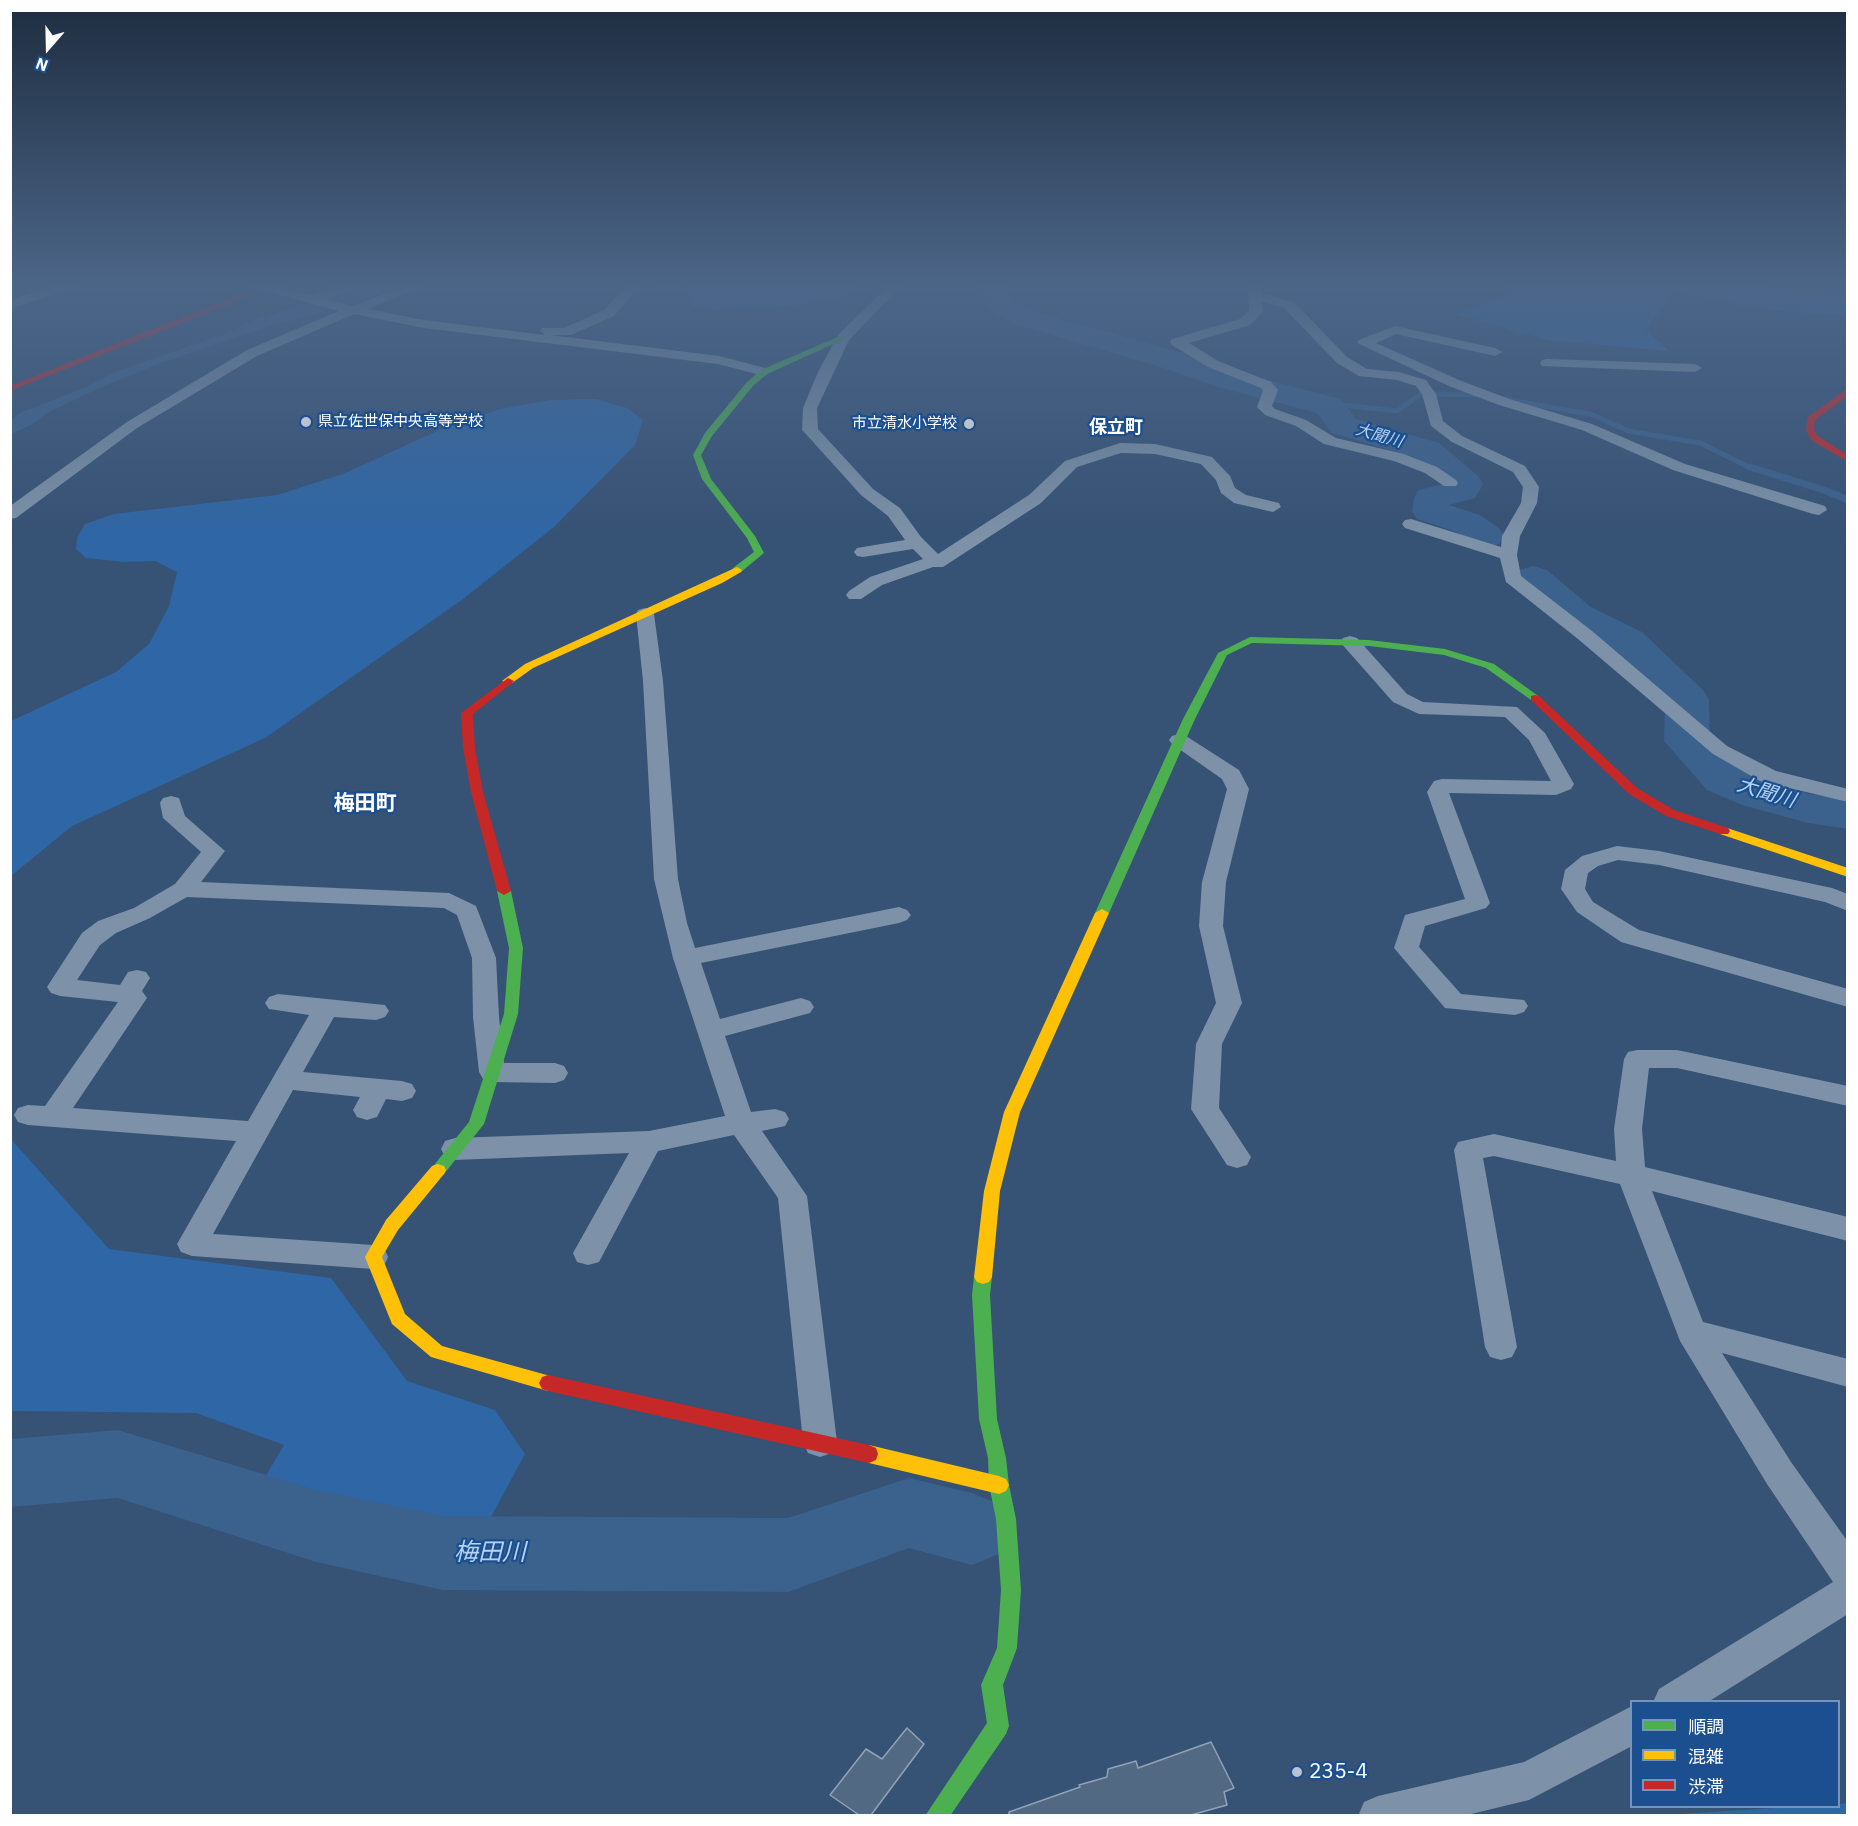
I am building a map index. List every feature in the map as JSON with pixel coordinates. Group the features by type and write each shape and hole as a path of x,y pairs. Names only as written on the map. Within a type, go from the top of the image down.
{"main road":[{"path":"10,389 62,368"},
{"path":"773,368 764,372 750,384 708,435 697,455 707,479 752,538 759,552 748,563 718,581 529,666 467,713 469,748 477,792 500,870 516,948 511,1014 476,1124 392,1225 373,1257 398,1319 437,1352 523,1378 820,1442 999,1485"},
{"path":"1848,392 1811,419 1810,430 1814,438 1848,459"},
{"path":"941,1814 998,1726 992,1685 1006,1648 1011,1590 1006,1519 999,1485 997,1458 988,1419 981,1295 992,1191 1012,1112 1179,740 1223,653 1250,640 1350,642 1411,646 1445,652 1490,666 1539,701 1634,790 1670,813 1848,873"}],"street":[{"path":"10,514 167,403 226,368"},
{"path":"750,368 764,372"},
{"path":"827,368 810,408 810,430 867,492 894,512 934,561"},
{"path":"1224,368 1266,385 1272,390 1264,407 1270,412 1301,423 1330,441 1398,457 1431,470 1450,483"},
{"path":"1356,368 1364,373 1399,376 1421,383 1430,397 1436,423 1457,439 1519,469 1531,487 1528,503 1511,536 1508,555 1512,578 1648,688 1720,750 1768,776 1848,796"},
{"path":"1422,368 1504,402 1587,427 1679,467 1820,510"},
{"path":"855,595 876,581 934,561 937,563 1035,499 1071,464 1120,448 1155,449 1206,460 1224,479 1227,490 1240,499 1273,507"},
{"path":"1411,524 1508,555"},
{"path":"863,552 917,543"},
{"path":"645,614 653,681 666,879 685,958 741,1123 792,1196 820,1442"},
{"path":"1350,642 1382,675 1400,698 1419,708 1510,711 1538,737 1563,784 1556,788 1442,786 1438,792 1478,903 1414,921 1406,948 1454,1002 1515,1006"},
{"path":"1179,740 1231,775 1238,789 1214,882 1211,926 1229,1002 1209,1044 1205,1109 1237,1157"},
{"path":"171,803 174,818 214,851 183,889 142,913 107,927 91,939 60,987 132,986 134,998 40,1116 256,1132"},
{"path":"1848,903 1832,896 1659,858 1617,854 1590,861 1577,870 1572,889 1585,907 1630,936 1848,998"},
{"path":"183,889 449,901 468,910 484,958 486,1017 492,1072 555,1073"},
{"path":"685,958 899,915"},
{"path":"278,1003 376,1011"},
{"path":"710,1031 801,1007"},
{"path":"326,1008 192,1244 373,1257"},
{"path":"1848,1096 1677,1059 1637,1059 1628,1129 1631,1175 1691,1332 1779,1473 1848,1574"},
{"path":"285,1080 382,1097"},
{"path":"455,1149 649,1142 741,1123 775,1119"},
{"path":"588,1253 649,1142"},
{"path":"1501,1347 1468,1150 1494,1145 1631,1175 1848,1229"},
{"path":"1691,1332 1848,1373"},
{"path":"1674,1700 1848,1593"},
{"path":"1378,1815 1529,1780 1630,1726"}],"shaded area":[{"path":"126,368 148,368 47,413 31,425 11,434 11,420 22,412 84,388"},
{"path":"596,399 627,408 643,420 635,445 554,527 463,599 265,738 72,826 11,876 11,721 116,672 149,644 169,606 177,572 155,561 124,562 86,558 76,549 77,538 85,524 114,514 277,495 343,474 446,427 500,409 550,400"},
{"path":"10,1138 109,1249 331,1278 407,1381 495,1410 525,1454 484,1530 264,1479 284,1445 196,1413 11,1411"},
{"path":"1847,1803 1847,1815 1663,1815 1774,1808 1840,1808 1840,1804"}],"building":[{"path":"907,1728 924,1744 871,1815 859,1815 830,1795 866,1749 882,1759"},
{"path":"1211,1742 1234,1788 1224,1792 1227,1805 1191,1815 1009,1815 1009,1812 1080,1787 1079,1785 1107,1777 1108,1769 1136,1761 1138,1768"}],"waterway":[{"name":"大聞川","path":"1196,368 1229,380 1329,406 1344,426 1427,450 1465,484 1462,490 1432,498 1430,511 1467,523 1486,536"},
{"path":"1329,406 1343,405 1397,411 1421,394 1479,395"},
{"path":"1498,398 1590,414 1629,431 1700,443 1753,469"},
{"path":"1750,467 1824,490 1848,500"},
{"name":"大聞川","path":"1533,578 1577,616 1627,641 1687,699 1687,741 1724,780 1759,795 1808,808 1848,814"},
{"name":"梅田川","path":"10,1473 118,1464 316,1526 443,1553 788,1555 909,1513 972,1529"}],"traffic: fast":[{"path":"737,570 759,553 752,538 707,479 697,455 708,435 750,384 764,372 773,368"},
{"path":"1102,913 1189,719 1223,653 1250,640 1369,643 1445,652 1490,666 1535,698"},
{"path":"438,1170 476,1124 511,1014 516,948 504,891"},
{"path":"936,1816 998,1726 992,1685 1007,1648 1011,1590 1006,1519 999,1485 997,1458 988,1419 981,1295 983,1277"}],"traffic: slow":[{"path":"508,681 529,666 718,581 737,570"},
{"path":"1724,831 1848,873"},
{"path":"983,1277 992,1191 1012,1112 1102,913"},
{"path":"438,1170 392,1225 373,1257 398,1319 437,1352 548,1383"},
{"path":"869,1454 999,1485"}],"traffic: jam":[{"path":"10,389 62,368"},
{"path":"1848,392 1811,419 1810,430 1814,438 1848,459"},
{"path":"504,891 477,792 469,748 467,713 508,681"},
{"path":"1535,698 1633,791 1670,813 1724,831"},
{"path":"548,1383 869,1454"}],"place":[{"name":"県立佐世保中央高等学校","path":"306,422"},
{"name":"市立清水小学校","path":"969,424"},
{"name":"235-4","path":"1297,1772"}],"district":[{"name":"保立町","path":"1116,428"},
{"name":"梅田町","path":"365,804"}]}
